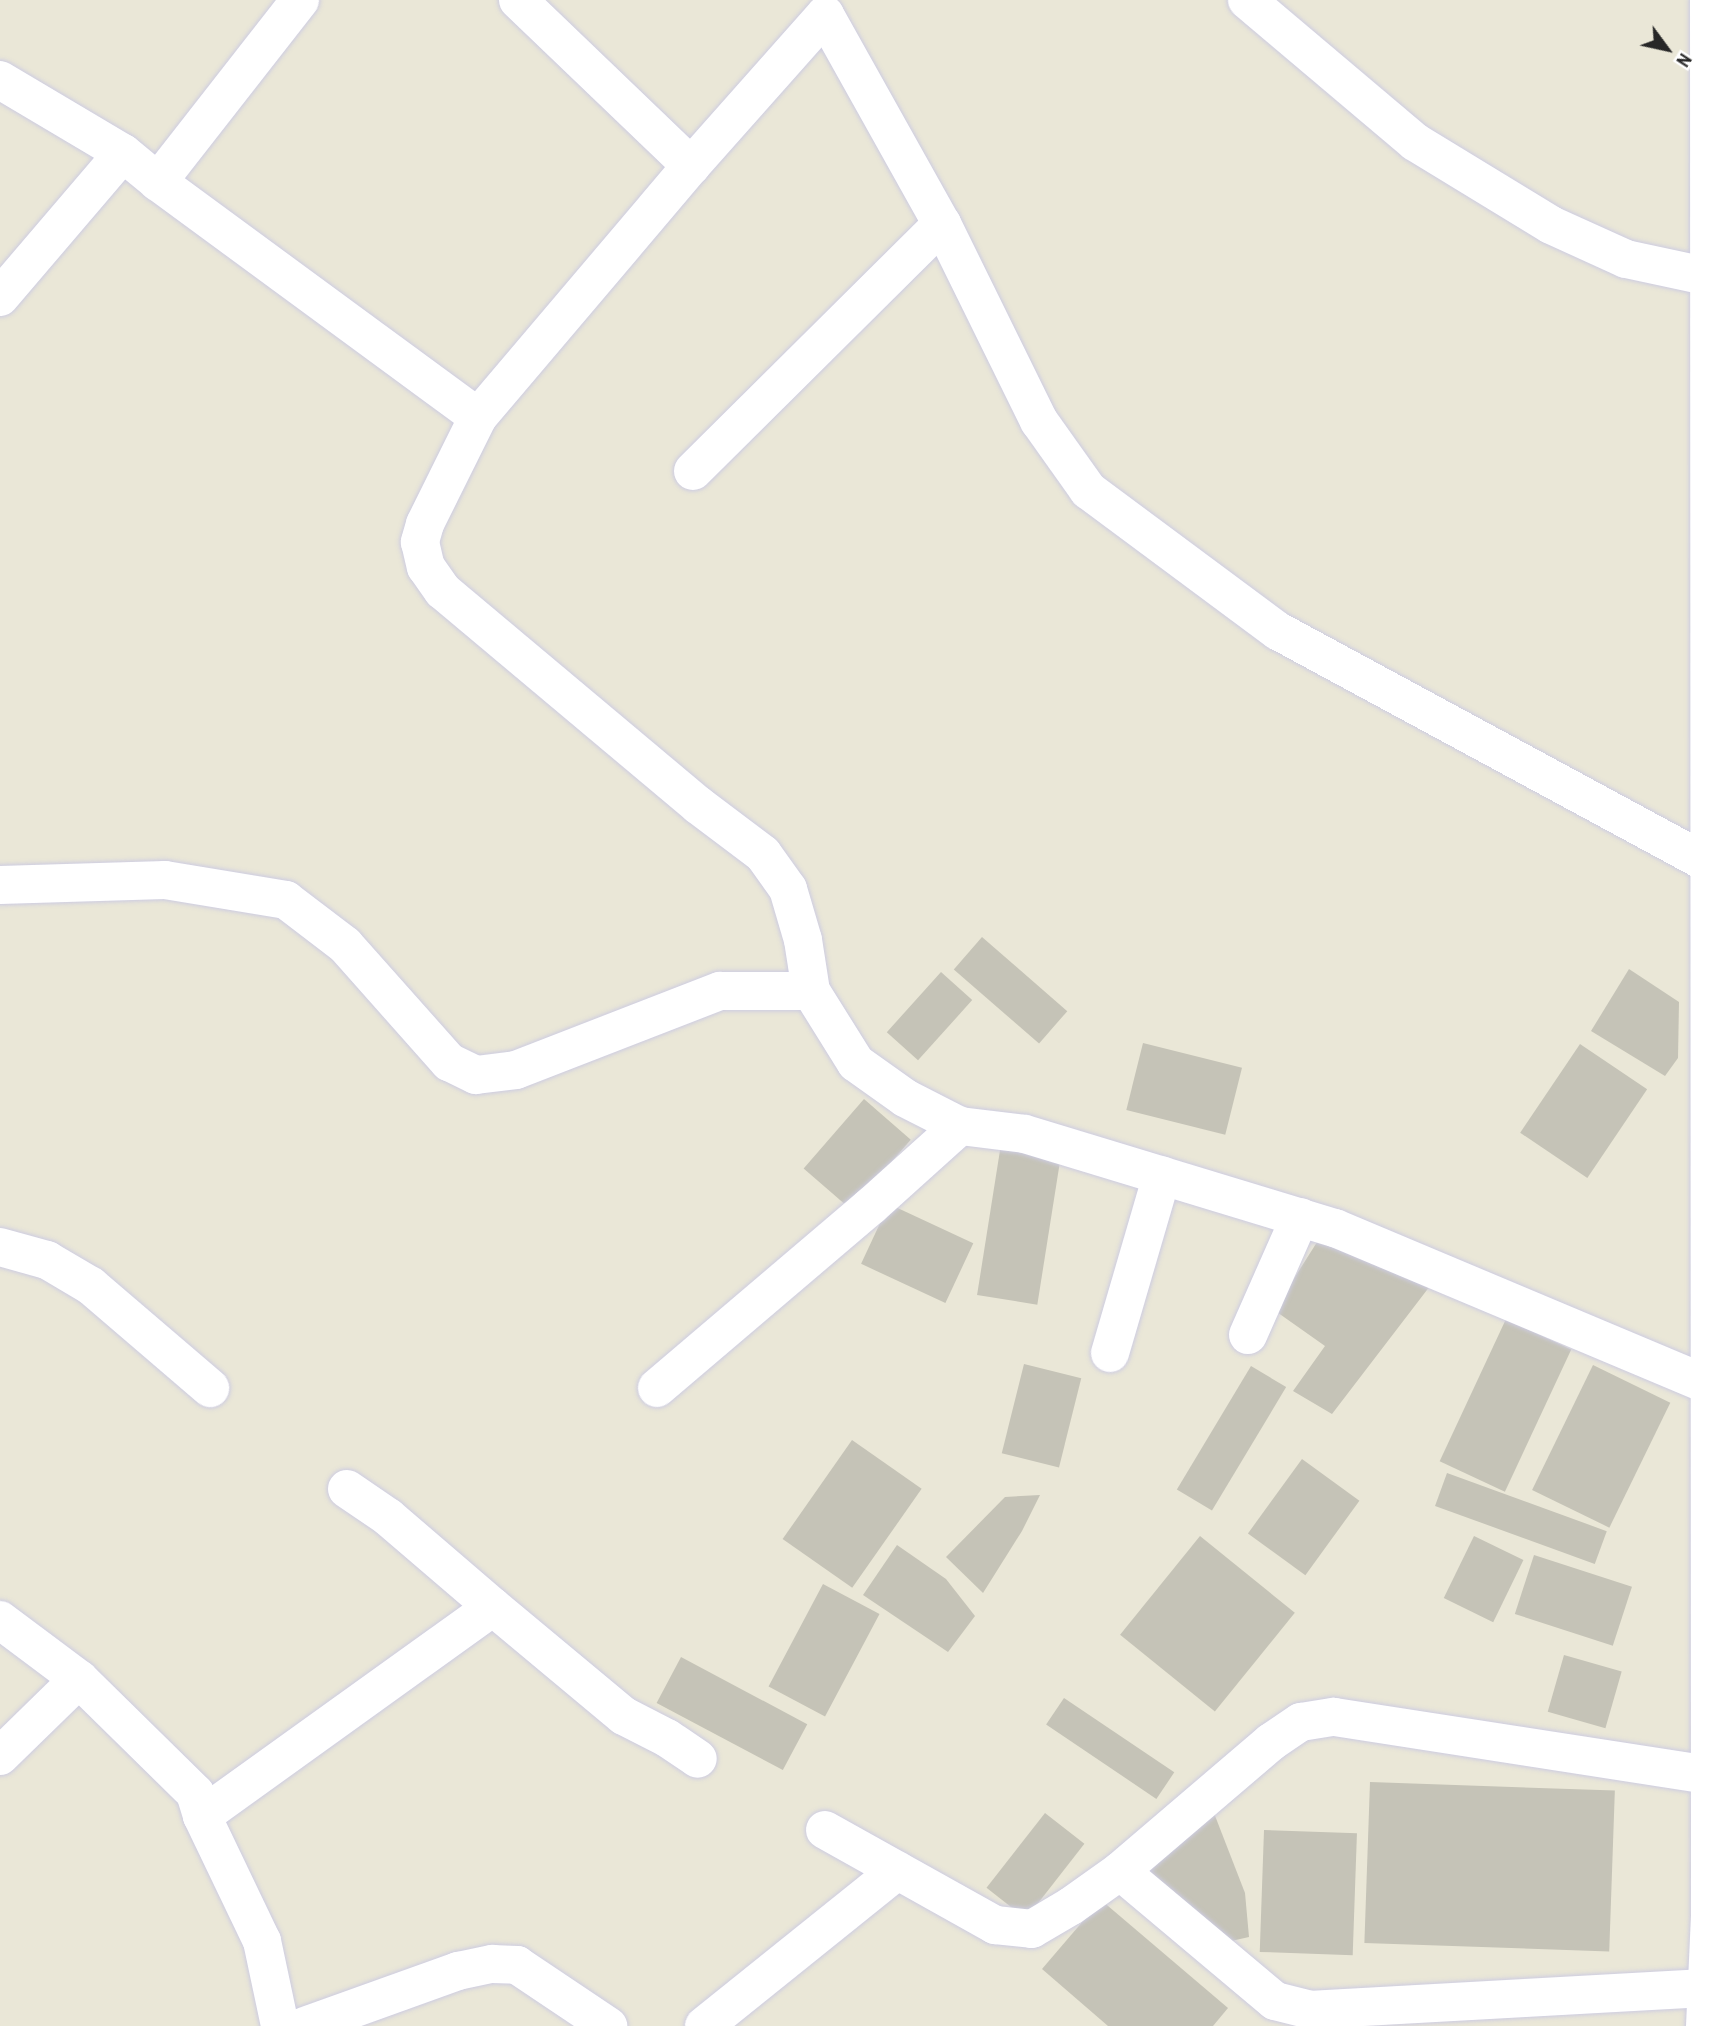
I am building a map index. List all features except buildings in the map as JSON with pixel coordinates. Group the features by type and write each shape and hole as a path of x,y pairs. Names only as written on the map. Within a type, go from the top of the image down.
{"street":[{"path":"158,181 300,0"},
{"path":"518,0 691,166"},
{"path":"1247,0 1415,142 1552,225 1626,258 1710,277"},
{"path":"1705,2026 1708,1988 1710,1386 1709,0"},
{"path":"1710,865 1278,631 1088,491 1039,421 835,8 691,166 478,417 425,524 420,542 426,567 443,591 698,805 763,854 788,889 803,940 811,992 856,1063 905,1098 960,1126 1025,1134 1300,1217 1443,1272 1710,1386"},
{"path":"0,80 123,153 478,417"},
{"path":"0,297 123,153"},
{"path":"693,471 942,224"},
{"path":"0,885 165,880 286,900 345,944 449,1062 476,1075 516,1070 720,991 811,992"},
{"path":"657,1388 871,1206 960,1126"},
{"path":"1110,1353 1162,1175"},
{"path":"1248,1335 1300,1217"},
{"path":"0,1247 47,1261 91,1286 210,1388"},
{"path":"347,1489 388,1517 624,1716 667,1738 698,1759"},
{"path":"202,1816 493,1607"},
{"path":"0,1620 79,1679 195,1793 202,1816 262,1941 280,2026"},
{"path":"0,1756 79,1679"},
{"path":"825,1830 995,1925 1032,1929 1071,1906 1119,1871 1271,1742 1301,1722 1334,1717 1709,1775"},
{"path":"704,2026 897,1871"},
{"path":"1119,1871 1275,2001 1310,2010 1708,1988"},
{"path":"305,2026 458,1971 492,1964 517,1965 608,2026"}]}
